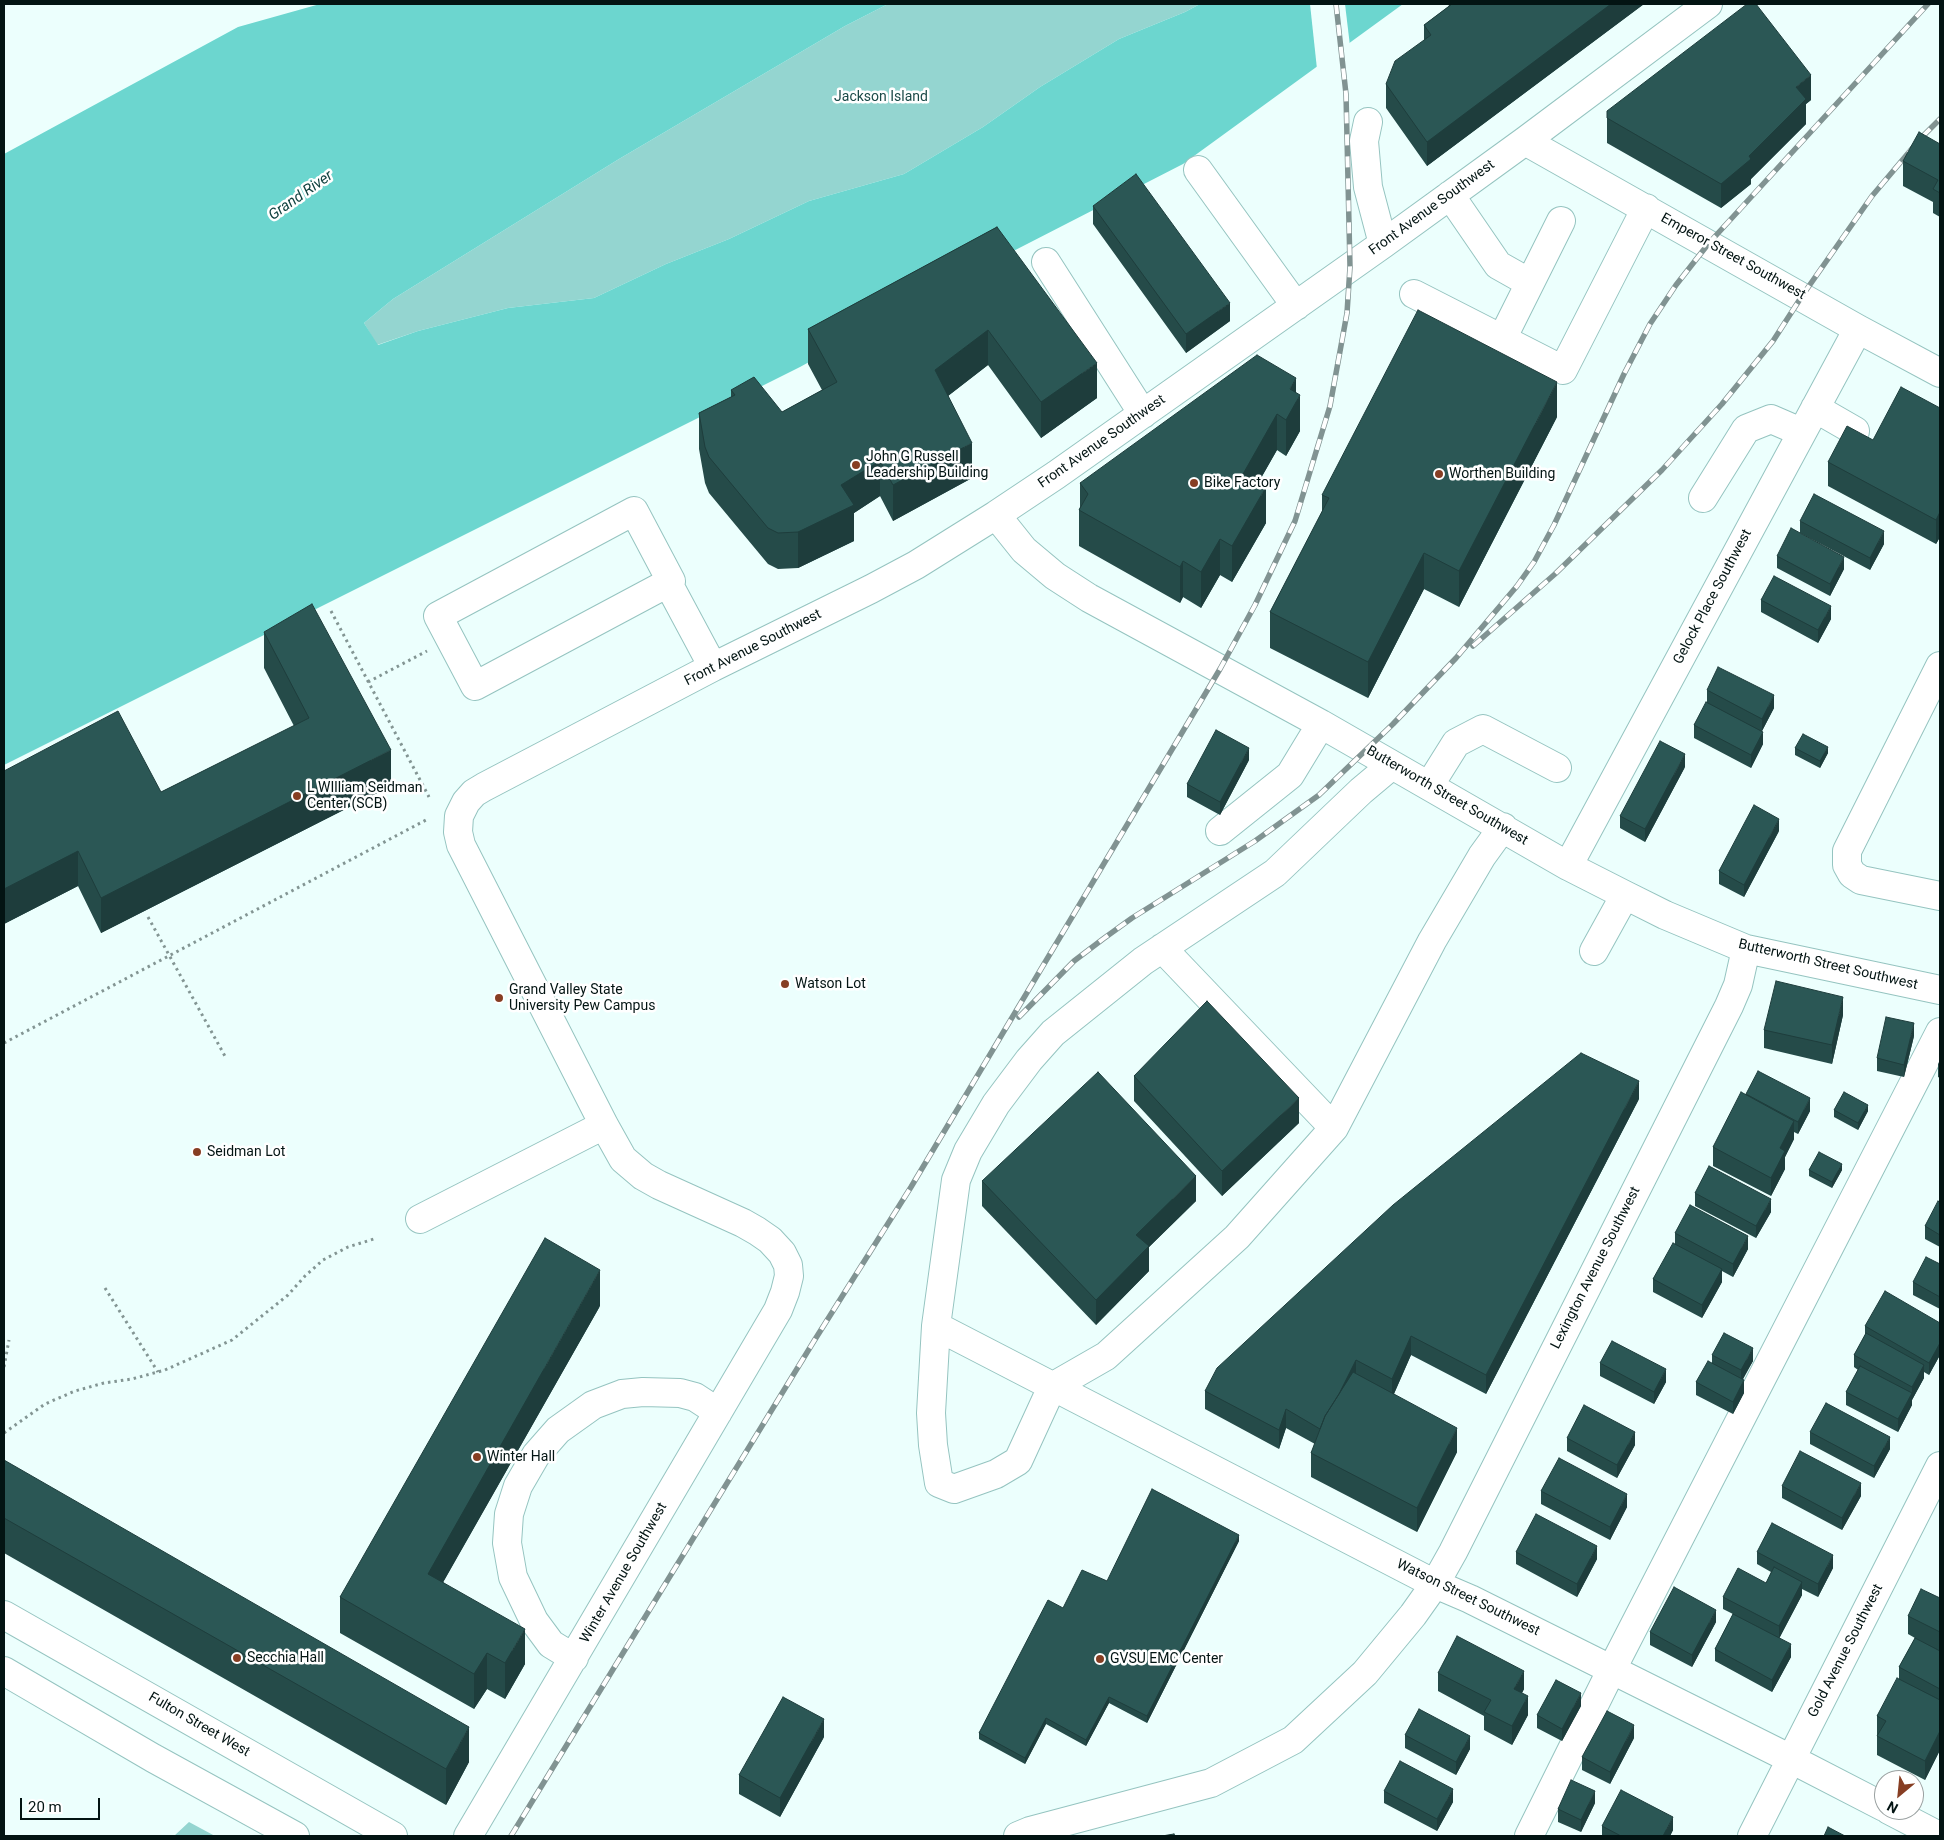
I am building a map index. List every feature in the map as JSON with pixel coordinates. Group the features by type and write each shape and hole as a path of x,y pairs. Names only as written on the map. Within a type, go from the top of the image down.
{"street":[{"name":"Front Avenue Southwest","path":"604,1125 462,845 458,832 459,816 466,802 474,793 713,666 871,589 916,565 996,515 1143,414 1383,244 1708,4"},
{"path":"1368,122 1364,140 1368,187 1383,244"},
{"name":"Emperor Street Southwest","path":"1525,141 1858,329 1940,373"},
{"path":"1198,170 1296,306"},
{"path":"1450,195 1498,265 1530,283"},
{"path":"1414,294 1563,370 1646,208"},
{"path":"1502,339 1561,220"},
{"path":"1046,262 1143,414"},
{"name":"Gelock Place Southwest","path":"1568,866 1858,329"},
{"path":"1815,408 1856,431"},
{"path":"1703,498 1746,429 1771,419 1801,432"},
{"path":"634,512 671,581 668,583 475,686 438,616 634,512"},
{"name":"Butterworth Street Southwest","path":"996,515 1024,550 1055,576 1097,602 1321,724 1568,866 1626,896 1665,915 1746,949 1940,990"},
{"path":"668,583 713,666"},
{"path":"1940,666 1847,851 1847,866 1852,874 1861,880 1940,896"},
{"path":"1220,831 1290,775 1321,724"},
{"path":"1429,786 1456,743 1483,730 1557,768"},
{"path":"1392,764 1360,791 1275,872 1143,961 1053,1033 1029,1060 996,1104 968,1151 956,1180 936,1326 931,1413 933,1445 939,1484 954,1490 996,1474 1018,1461 1052,1388 1106,1356 1237,1237 1334,1128 1432,941 1482,856 1503,827"},
{"path":"1594,951 1626,896"},
{"path":"1162,948 1334,1128"},
{"name":"Lexington Avenue Southwest","path":"1018,1836 1211,1783 1293,1740 1365,1673 1413,1615 1435,1584 1729,1006 1738,985 1746,949"},
{"path":"1528,1836 1940,1032"},
{"path":"420,1220 604,1125"},
{"name":"Winter Avenue Southwest","path":"468,1836 778,1310 789,1276 788,1265 782,1253 770,1240 743,1223 643,1176 623,1159 604,1125"},
{"name":"Watson Street Southwest","path":"936,1326 1011,1364 1052,1388 1125,1423 1435,1584 1612,1670 1874,1802"},
{"path":"574,1658 551,1644 534,1621 513,1577 507,1543 509,1514 518,1486 536,1454 558,1430 593,1405 622,1394 643,1392 680,1393 694,1397 718,1412"},
{"name":"Gold Avenue Southwest","path":"1752,1836 1940,1466"},
{"name":"Fulton Street West","path":"4,1615 393,1836"},
{"path":"4,1671 153,1758 295,1836"},
{"path":"1908,1820 1939,1836"}],"path":[{"path":"331,611 429,797"},
{"path":"368,682 450,638"},
{"path":"4,1043 426,820"},
{"path":"148,917 226,1058"},
{"path":"4,1433 45,1404 75,1391 158,1372 232,1340 288,1295 323,1260 348,1247 377,1238"},
{"path":"105,1288 158,1372"},
{"path":"4,1367 8,1340"}],"green space":[{"name":"Jackson Island","path":"888,4 1200,4 1119,39 1040,87 983,127 904,174 809,201 729,239 666,264 594,298 508,308 418,331 377,345 364,323 393,299 619,159 845,26"},
{"path":"189,1822 215,1836 174,1836"}],"water":[{"name":"Grand River","path":"320,4 888,4 845,26 619,159 393,299 364,323 378,345 418,331 508,308 594,298 666,264 729,239 809,201 904,174 983,127 1040,87 1119,39 1200,4 1403,4 1183,164 990,263 800,367 4,765 4,154 238,27"}],"pier":[{"path":"1310,4 1345,4 1350,46 1317,69"}],"building":[{"path":"1452,4 1611,4 1427,142 1386,84 1395,61 1431,35 1424,25"},
{"path":"1747,4 1756,4 1811,75 1796,87 1806,99 1749,156 1751,159 1721,184 1607,118 1607,111"},
{"path":"1919,132 1940,144 1940,193 1933,189 1938,180 1903,161"},
{"path":"1136,174 1230,303 1186,334 1093,206"},
{"path":"997,227 1097,363 1041,402 988,330 935,370 972,443 893,485 880,461 841,485 854,505 798,532 778,533 768,528 709,457 705,447 699,413 735,395 731,390 754,377 782,412 837,382 808,329"},
{"name":"Worthen Building","path":"1418,310 1557,382 1459,571 1424,553 1368,662 1270,612 1329,498 1322,495"},
{"name":"Bike Factory","path":"1257,355 1296,378 1290,389 1300,395 1286,420 1277,414 1243,474 1266,487 1232,546 1220,539 1201,572 1183,561 1180,567 1079,510 1088,494 1080,483"},
{"path":"1901,387 1940,408 1940,512 1936,520 1828,462 1847,426 1873,440"},
{"path":"1814,494 1884,531 1870,558 1800,521"},
{"path":"1791,528 1844,557 1830,584 1777,556"},
{"path":"1774,576 1831,606 1818,630 1761,600"},
{"name":"L WIlliam Seidman Center (SCB)","path":"312,604 391,750 101,898 78,851 4,889 4,771 118,711 161,792 309,718 264,632"},
{"path":"1718,667 1774,695 1762,719 1707,690"},
{"path":"1706,702 1763,732 1751,755 1694,725"},
{"path":"1216,730 1249,748 1220,802 1187,784"},
{"path":"1803,734 1828,747 1820,761 1795,748"},
{"path":"1660,741 1685,754 1645,829 1620,816"},
{"path":"1754,805 1779,819 1744,885 1719,871"},
{"path":"1776,981 1843,997 1832,1045 1764,1030"},
{"path":"1207,1001 1299,1098 1222,1171 1134,1076"},
{"path":"1886,1017 1914,1023 1904,1065 1877,1058"},
{"path":"1581,1053 1639,1081 1486,1375 1411,1336 1392,1379 1356,1360 1339,1394 1325,1416 1320,1429 1286,1409 1279,1430 1205,1391 1217,1368 1393,1205"},
{"path":"1758,1071 1810,1098 1798,1122 1746,1094"},
{"path":"1098,1072 1196,1176 1136,1235 1149,1246 1096,1300 982,1181"},
{"path":"1741,1092 1794,1121 1780,1148 1785,1151 1771,1178 1713,1147"},
{"path":"1844,1092 1868,1105 1858,1123 1834,1110"},
{"path":"1819,1152 1842,1164 1832,1182 1809,1170"},
{"path":"1709,1166 1771,1199 1756,1226 1695,1193"},
{"path":"1938,1201 1940,1203 1940,1235 1925,1226"},
{"path":"1690,1205 1748,1236 1733,1264 1675,1233"},
{"name":"Winter Hall","path":"545,1238 600,1270 428,1574 525,1629 505,1663 487,1653 474,1674 340,1597"},
{"path":"1673,1243 1722,1269 1702,1305 1653,1279"},
{"path":"1926,1257 1940,1264 1940,1297 1913,1282"},
{"path":"1885,1291 1940,1323 1940,1343 1929,1363 1865,1326"},
{"path":"1724,1333 1753,1348 1741,1370 1712,1355"},
{"path":"1866,1333 1924,1365 1912,1387 1854,1355"},
{"path":"1612,1341 1666,1369 1654,1392 1600,1363"},
{"path":"1708,1361 1744,1380 1733,1402 1696,1382"},
{"path":"1860,1366 1912,1393 1898,1419 1846,1392"},
{"path":"1353,1372 1457,1428 1417,1508 1311,1453 1325,1416"},
{"path":"1826,1403 1890,1437 1874,1466 1810,1432"},
{"path":"1584,1405 1635,1432 1617,1465 1567,1438"},
{"path":"1800,1451 1861,1483 1842,1518 1782,1486"},
{"path":"1559,1458 1627,1494 1610,1527 1541,1491"},
{"path":"4,1460 469,1727 446,1769 4,1518"},
{"name":"GVSU EMC Center","path":"1152,1489 1239,1535 1147,1716 1109,1697 1086,1740 1046,1718 1025,1758 979,1733 1048,1600 1063,1608 1082,1570 1107,1581"},
{"path":"1536,1514 1597,1546 1577,1584 1516,1552"},
{"path":"1772,1523 1833,1555 1818,1584 1757,1552"},
{"path":"1774,1567 1802,1582 1779,1626 1723,1597 1738,1568 1766,1583"},
{"path":"1674,1587 1716,1610 1692,1655 1650,1632"},
{"path":"1921,1589 1940,1598 1940,1632 1908,1616"},
{"path":"1733,1614 1791,1644 1772,1680 1715,1649"},
{"path":"1457,1636 1524,1671 1514,1689 1528,1696 1512,1726 1484,1712 1491,1700 1438,1673"},
{"path":"1915,1638 1940,1651 1940,1689 1899,1667"},
{"path":"1897,1678 1940,1700 1940,1731 1925,1761 1877,1736 1886,1721 1877,1716"},
{"path":"1556,1680 1581,1693 1562,1729 1537,1715"},
{"path":"783,1697 824,1719 780,1798 739,1775"},
{"path":"1419,1709 1470,1736 1456,1762 1405,1735"},
{"path":"1607,1711 1634,1725 1610,1772 1582,1757"},
{"path":"1400,1761 1453,1789 1437,1819 1384,1791"},
{"path":"1571,1780 1595,1791 1581,1820 1558,1809"},
{"path":"1621,1790 1673,1817 1663,1836 1621,1836 1602,1826"},
{"path":"1828,1827 1845,1836 1824,1836"}],"railway":[{"path":"511,1836 814,1341 911,1187 1220,669 1255,605 1295,521 1330,406 1347,313 1350,267 1346,94 1336,4"},
{"path":"1019,1017 1074,961 1103,939 1132,918 1255,841 1319,795 1393,724 1456,658 1517,586 1534,562 1554,525 1624,374 1650,324 1676,285 1709,243 1928,4"},
{"path":"1473,646 1555,574 1662,470 1722,404 1773,341 1872,196 1921,138 1940,119"}],"place":[{"name":"John G Russell Leadership Building","path":"856,465"},
{"name":"Worthen Building","path":"1439,474"},
{"name":"Bike Factory","path":"1194,483"},
{"name":"L WIlliam Seidman Center (SCB)","path":"297,796"},
{"name":"Watson Lot","path":"785,984"},
{"name":"Grand Valley State University Pew Campus","path":"499,998"},
{"name":"Seidman Lot","path":"197,1152"},
{"name":"Winter Hall","path":"477,1457"},
{"name":"Secchia Hall","path":"237,1658"},
{"name":"GVSU EMC Center","path":"1100,1659"}]}
